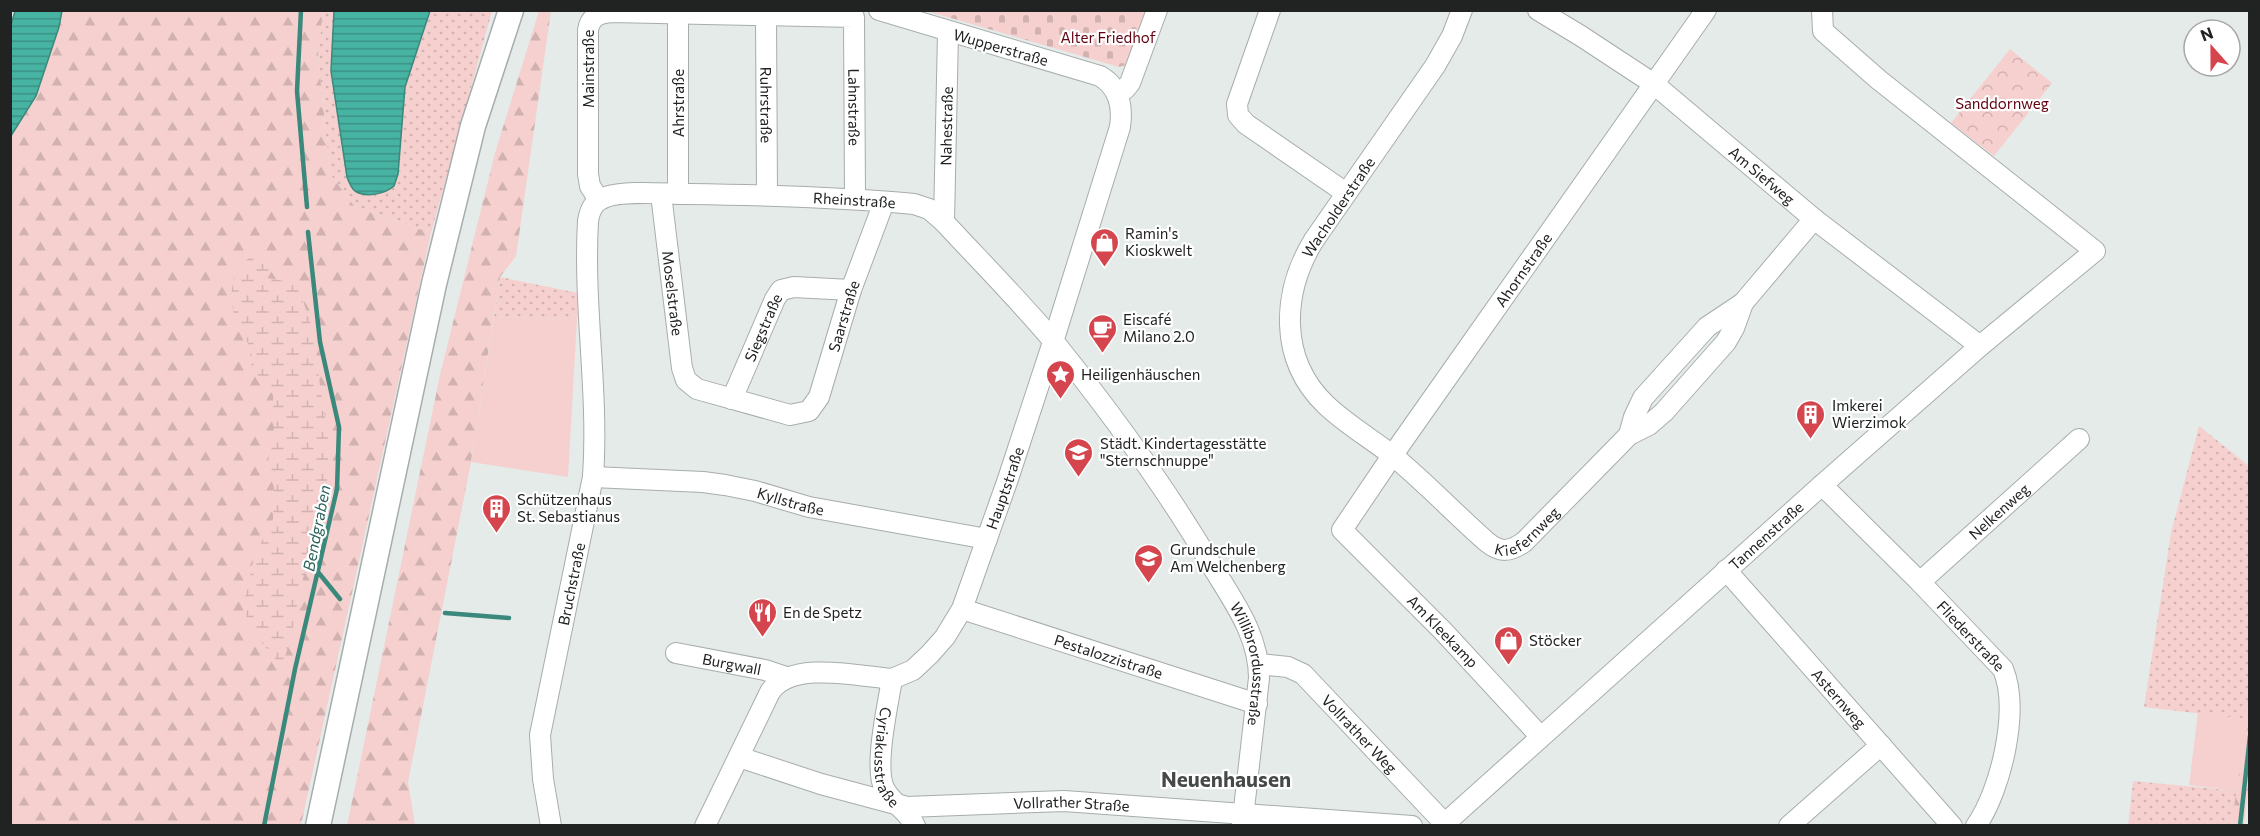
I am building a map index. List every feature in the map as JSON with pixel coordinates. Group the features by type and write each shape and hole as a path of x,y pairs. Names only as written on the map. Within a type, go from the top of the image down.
{"main road":[{"path":"318,825 446,234 473,126 511,10"}],"street":[{"name":"Wupperstraße","path":"879,10 1093,74 1107,80 1117,93"},
{"path":"1117,93 1130,83 1157,10"},
{"path":"1270,10 1239,99 1238,115 1246,124 1346,193"},
{"name":"Wacholderstraße","path":"1392,456 1337,414 1317,395 1300,367 1292,336 1290,305 1298,268 1314,240 1435,66 1452,36 1462,10"},
{"name":"Am Siefweg","path":"1538,10 1654,84 1814,219 1980,346"},
{"name":"Ahornstraße","path":"1342,530 1706,10"},
{"name":"Tannenstraße","path":"1442,825 1540,735 1980,346 2095,251 1878,80 1823,31 1822,10"},
{"name":"Mainstraße","path":"599,200 590,186 588,174 588,30 590,22 597,15 606,12 854,17"},
{"name":"Ahrstraße","path":"670,194 678,13"},
{"name":"Ruhrstraße","path":"766,15 767,195"},
{"name":"Lahnstraße","path":"854,17 855,200"},
{"name":"Nahestraße","path":"944,222 948,32"},
{"name":"Hauptstraße","path":"892,679 913,670 930,654 945,637 962,609 1053,342 1118,138 1121,114 1117,93"},
{"name":"Moselstraße","path":"670,194 682,368 686,380 697,389 732,399"},
{"name":"Rheinstraße","path":"599,200 611,195 767,195 922,206 932,211 944,222 1053,342"},
{"name":"Bruchstraße","path":"551,825 543,779 540,735 593,477 596,428 588,309 587,227 591,208 599,200"},
{"name":"Saarstraße","path":"732,399 790,415 806,412 812,408 817,401 851,290 884,202"},
{"name":"Kiefernweg","path":"1392,456 1496,549 1507,551 1524,542 1629,435 1643,398 1707,327 1743,303 1814,219"},
{"name":"Siegstraße","path":"732,399 781,290 794,287 851,290"},
{"name":"Willibrordusstraße","path":"1053,342 1177,507 1247,624 1259,664 1257,704 1243,819"},
{"name":"Nelkenweg","path":"1920,582 2079,439"},
{"name":"Kyllstraße","path":"593,477 725,485 809,507 987,539"},
{"name":"Fliederstraße","path":"1822,485 1996,660 2006,677 2008,720 2002,766 1992,799 1976,825"},
{"name":"Am Kleekamp","path":"1342,530 1437,624 1540,735"},
{"name":"Asternweg","path":"1726,570 1952,825"},
{"name":"Pestalozzistraße","path":"962,609 1257,704"},
{"name":"Burgwall","path":"676,653 765,670 786,677"},
{"name":"Vollrather Weg","path":"1259,664 1292,668 1301,672 1442,825"},
{"path":"705,825 770,692 786,677 816,672 892,679"},
{"name":"Cyriakusstraße","path":"892,679 880,772 885,790 915,825"},
{"path":"1789,825 1881,745"},
{"name":"Vollrather Straße","path":"739,757 898,806 922,808 1064,801 1243,819 1412,825"}],"green space":[{"name":"Alter Friedhof","path":"931,10 1147,11 1129,60 1126,65 1119,67 930,12"},
{"path":"62,11 323,11 318,55 330,174 355,207 431,233 301,825 11,825 10,136 36,96 59,27"},
{"path":"323,11 492,11 431,233 355,207 330,174 318,55"},
{"path":"539,11 551,11 516,256 500,277 471,462 408,782 415,825 347,826 440,375 495,153"},
{"name":"Sanddornweg","path":"2010,49 2052,83 1994,156 1951,123"},
{"path":"260,250 268,254 270,268 267,278 296,283 310,320 329,443 326,500 300,589 292,633 282,667 252,631 243,607 254,557 273,519 274,488 268,460 274,435 273,395 251,366 251,350 235,316 232,294 236,274 250,257"},
{"path":"500,277 578,293 577,319 494,317"},
{"path":"494,317 577,319 568,477 471,462"},
{"path":"2199,426 2249,466 2250,684 2245,719 2144,707 2171,533"},
{"path":"2249,684 2250,777 2244,825 2232,825"},
{"path":"2198,713 2245,719 2237,791 2189,785"},
{"path":"2133,781 2237,791 2232,825 2128,826"}],"shaded area":[{"path":"15,11 62,11 59,27 36,96 11,136 10,28"},
{"path":"334,11 430,11 405,87 398,174 394,186 381,193 370,195 359,193 352,188 347,177 331,71"}],"waterway":[{"name":"Bendgraben","path":"301,10 297,91 307,207"},
{"name":"Bendgraben","path":"264,826 295,669 337,489 339,427 320,342 308,232"},
{"path":"318,572 340,599"},
{"path":"445,613 509,618"},
{"path":"2240,826 2250,736"}],"place":[{"name":"Ramin's Kioskwelt","path":"1104,268"},
{"name":"Eiscafé Milano 2.0","path":"1102,354"},
{"name":"Heiligenhäuschen","path":"1060,400"},
{"name":"Imkerei Wierzimok","path":"1811,440"},
{"name":"Städt. Kindertagesstätte \"Sternschnuppe\"","path":"1079,478"},
{"name":"Schützenhaus St. Sebastianus","path":"496,534"},
{"name":"Grundschule Am Welchenberg","path":"1149,584"},
{"name":"En de Spetz","path":"762,638"},
{"name":"Stöcker","path":"1508,666"}],"district":[{"name":"Neuenhausen","path":"1226,778"}]}
